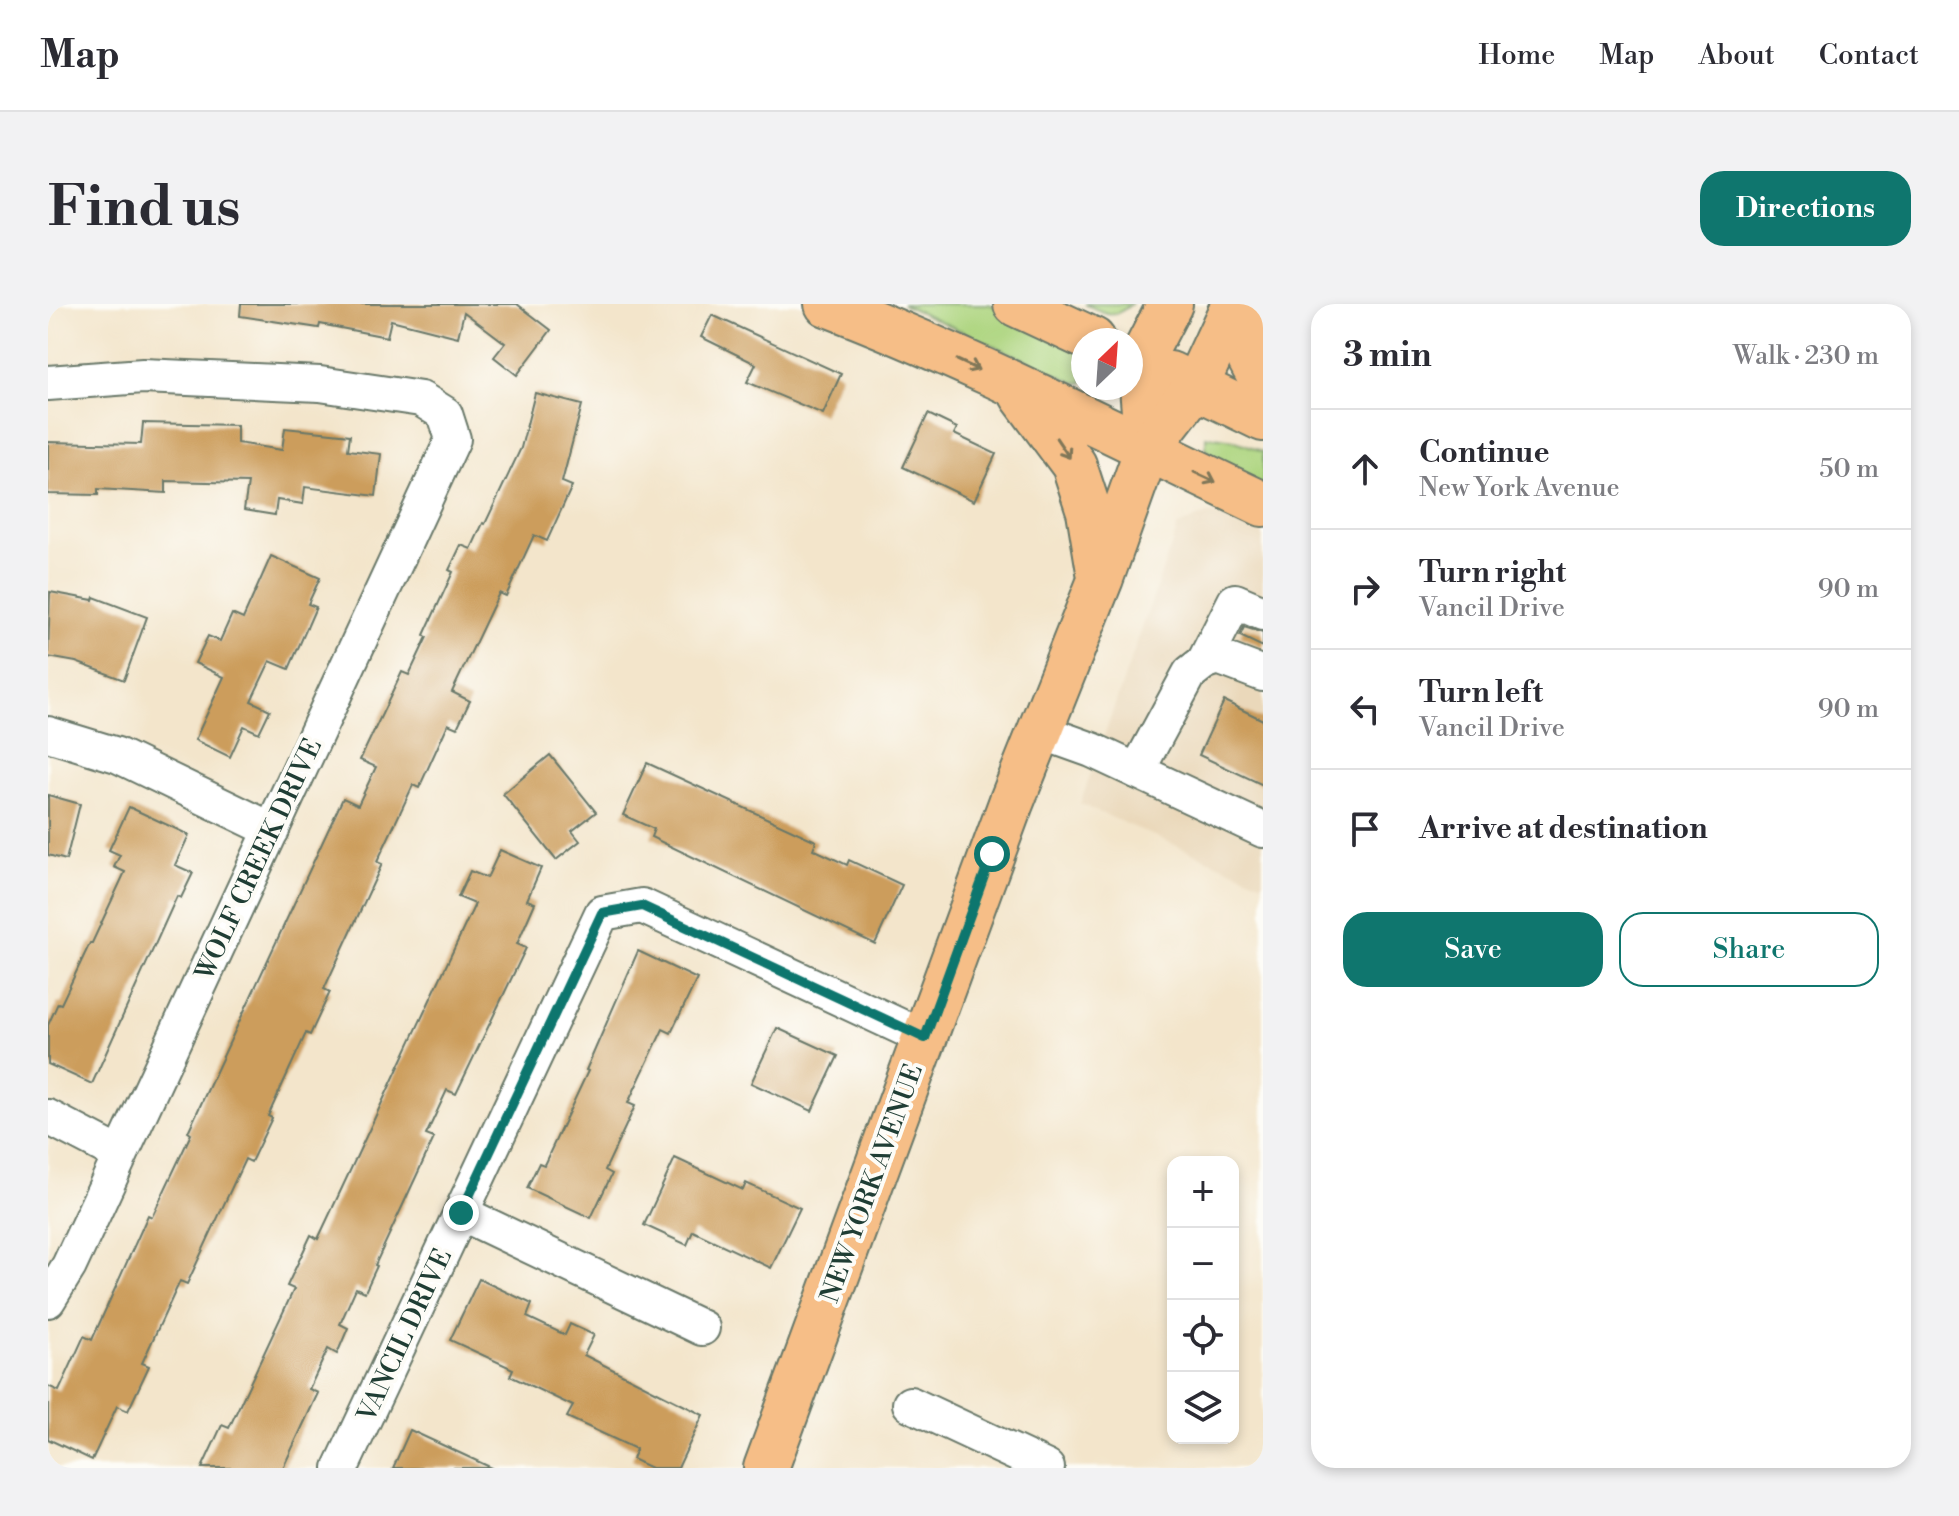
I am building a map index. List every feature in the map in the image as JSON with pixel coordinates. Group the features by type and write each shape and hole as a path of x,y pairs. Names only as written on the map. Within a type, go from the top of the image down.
{"main road":[{"path":"827,304 884,326 1015,386 1263,504"},
{"path":"1016,304 1071,330"},
{"path":"1143,348 1170,304"},
{"path":"1236,304 1250,359 1263,384"},
{"name":"NEW YORK AVENUE","path":"766,1468 1147,449 1196,386 1236,304"},
{"path":"1143,363 1263,419"},
{"path":"1015,386 1074,465 1089,511 1101,578"},
{"name":"NEW YORK AVENUE","path":"1141,400 1147,449"}],"street":[{"name":"WOLF CREEK DRIVE","path":"48,383 143,376 320,384 421,399 445,414 453,439 69,1266 48,1300"},
{"path":"1204,662 1235,601 1263,613"},
{"path":"1137,771 1190,673 1204,662 1218,657 1263,674"},
{"path":"1039,731 1092,750 1263,830"},
{"path":"48,734 117,755 272,830"},
{"name":"VANCIL DRIVE","path":"341,1468 602,913 642,906 925,1038"},
{"path":"48,1117 119,1154"},
{"path":"461,1213 702,1328"},
{"path":"910,1404 1047,1468"}],"shaded area":[{"path":"1230,512 1263,522 1263,883 1080,804 1178,526 1207,514"}],"green space":[{"path":"902,304 989,304 1071,343 1071,381"},
{"path":"1085,304 1131,304 1114,313"},
{"path":"1206,437 1236,441 1263,452 1263,489 1216,461 1206,449"}],"building":[{"path":"241,304 517,304 551,330 517,375 494,357 505,343 464,312 458,337 391,320 387,337 320,324 319,328 240,316"},
{"path":"712,315 841,374 823,414 747,382 756,364 701,337"},
{"path":"535,393 582,405 562,482 572,486 547,541 534,535 506,596 499,593 452,692 470,701 457,728 448,724 419,788 413,785 377,862 382,864 324,989 330,992 310,1035 306,1033 268,1116 272,1118 251,1162 245,1159 187,1284 180,1281 142,1363 149,1366 128,1411 117,1406 92,1460 48,1439 48,1386 59,1391 84,1336 92,1340 148,1215 152,1217 191,1134 188,1132 343,798 358,805 376,767 360,760 402,672 409,675 427,637 424,635 453,572 449,570 461,545 471,549 485,524 521,448"},
{"path":"928,414 957,428 954,434 996,454 974,501 903,467"},
{"path":"143,423 237,425 237,443 282,450 285,428 350,435 348,450 381,454 376,496 305,487 303,504 277,500 275,515 244,510 248,483 166,481 166,493 98,489 98,495 48,494 48,442 141,444"},
{"path":"271,556 320,578 308,604 316,607 289,669 270,661 251,701 270,710 259,733 244,726 230,757 195,740 224,677 195,663 208,636 220,641 232,614 243,619"},
{"path":"50,592 93,600 94,597 147,617 124,680 76,662 48,657"},
{"path":"1244,627 1263,633 1263,647 1240,636"},
{"path":"1224,701 1263,720 1263,785 1199,755"},
{"path":"550,755 596,812 572,831 580,841 556,860 503,794"},
{"path":"647,763 816,841 813,849 847,865 849,860 902,885 875,944 651,837 654,829 623,815"},
{"path":"48,795 80,804 66,860 48,855"},
{"path":"129,807 189,835 175,865 193,873 181,898 177,896 92,1084 48,1064 48,1025 92,943 125,872 114,867 120,855 109,850"},
{"path":"500,850 541,868 527,900 535,903 517,944 526,948 456,1094 447,1090 426,1135 434,1138 377,1266 365,1292 356,1288 340,1324 348,1328 337,1354 328,1349 309,1389 318,1393 283,1468 202,1468 222,1425 229,1428 294,1289 287,1286 311,1235 318,1239 475,904 458,897 470,871 487,878"},
{"path":"638,951 697,979 671,1033 663,1029 628,1103 635,1106 605,1170 612,1174 591,1218 527,1188 539,1163 544,1165 588,1071"},
{"path":"777,1028 838,1056 812,1111 751,1083"},
{"path":"675,1158 743,1190 746,1183 800,1208 771,1268 693,1231 687,1245 644,1225"},
{"path":"479,1279 532,1304 527,1317 565,1335 570,1324 594,1335 584,1355 703,1415 678,1468 651,1468 632,1459 636,1449 567,1417 573,1406 510,1376 513,1369 450,1340"},
{"path":"410,1430 492,1468 393,1468"}],"route":[{"path":"461,1213 602,913 642,906 925,1038 992,854"}]}
